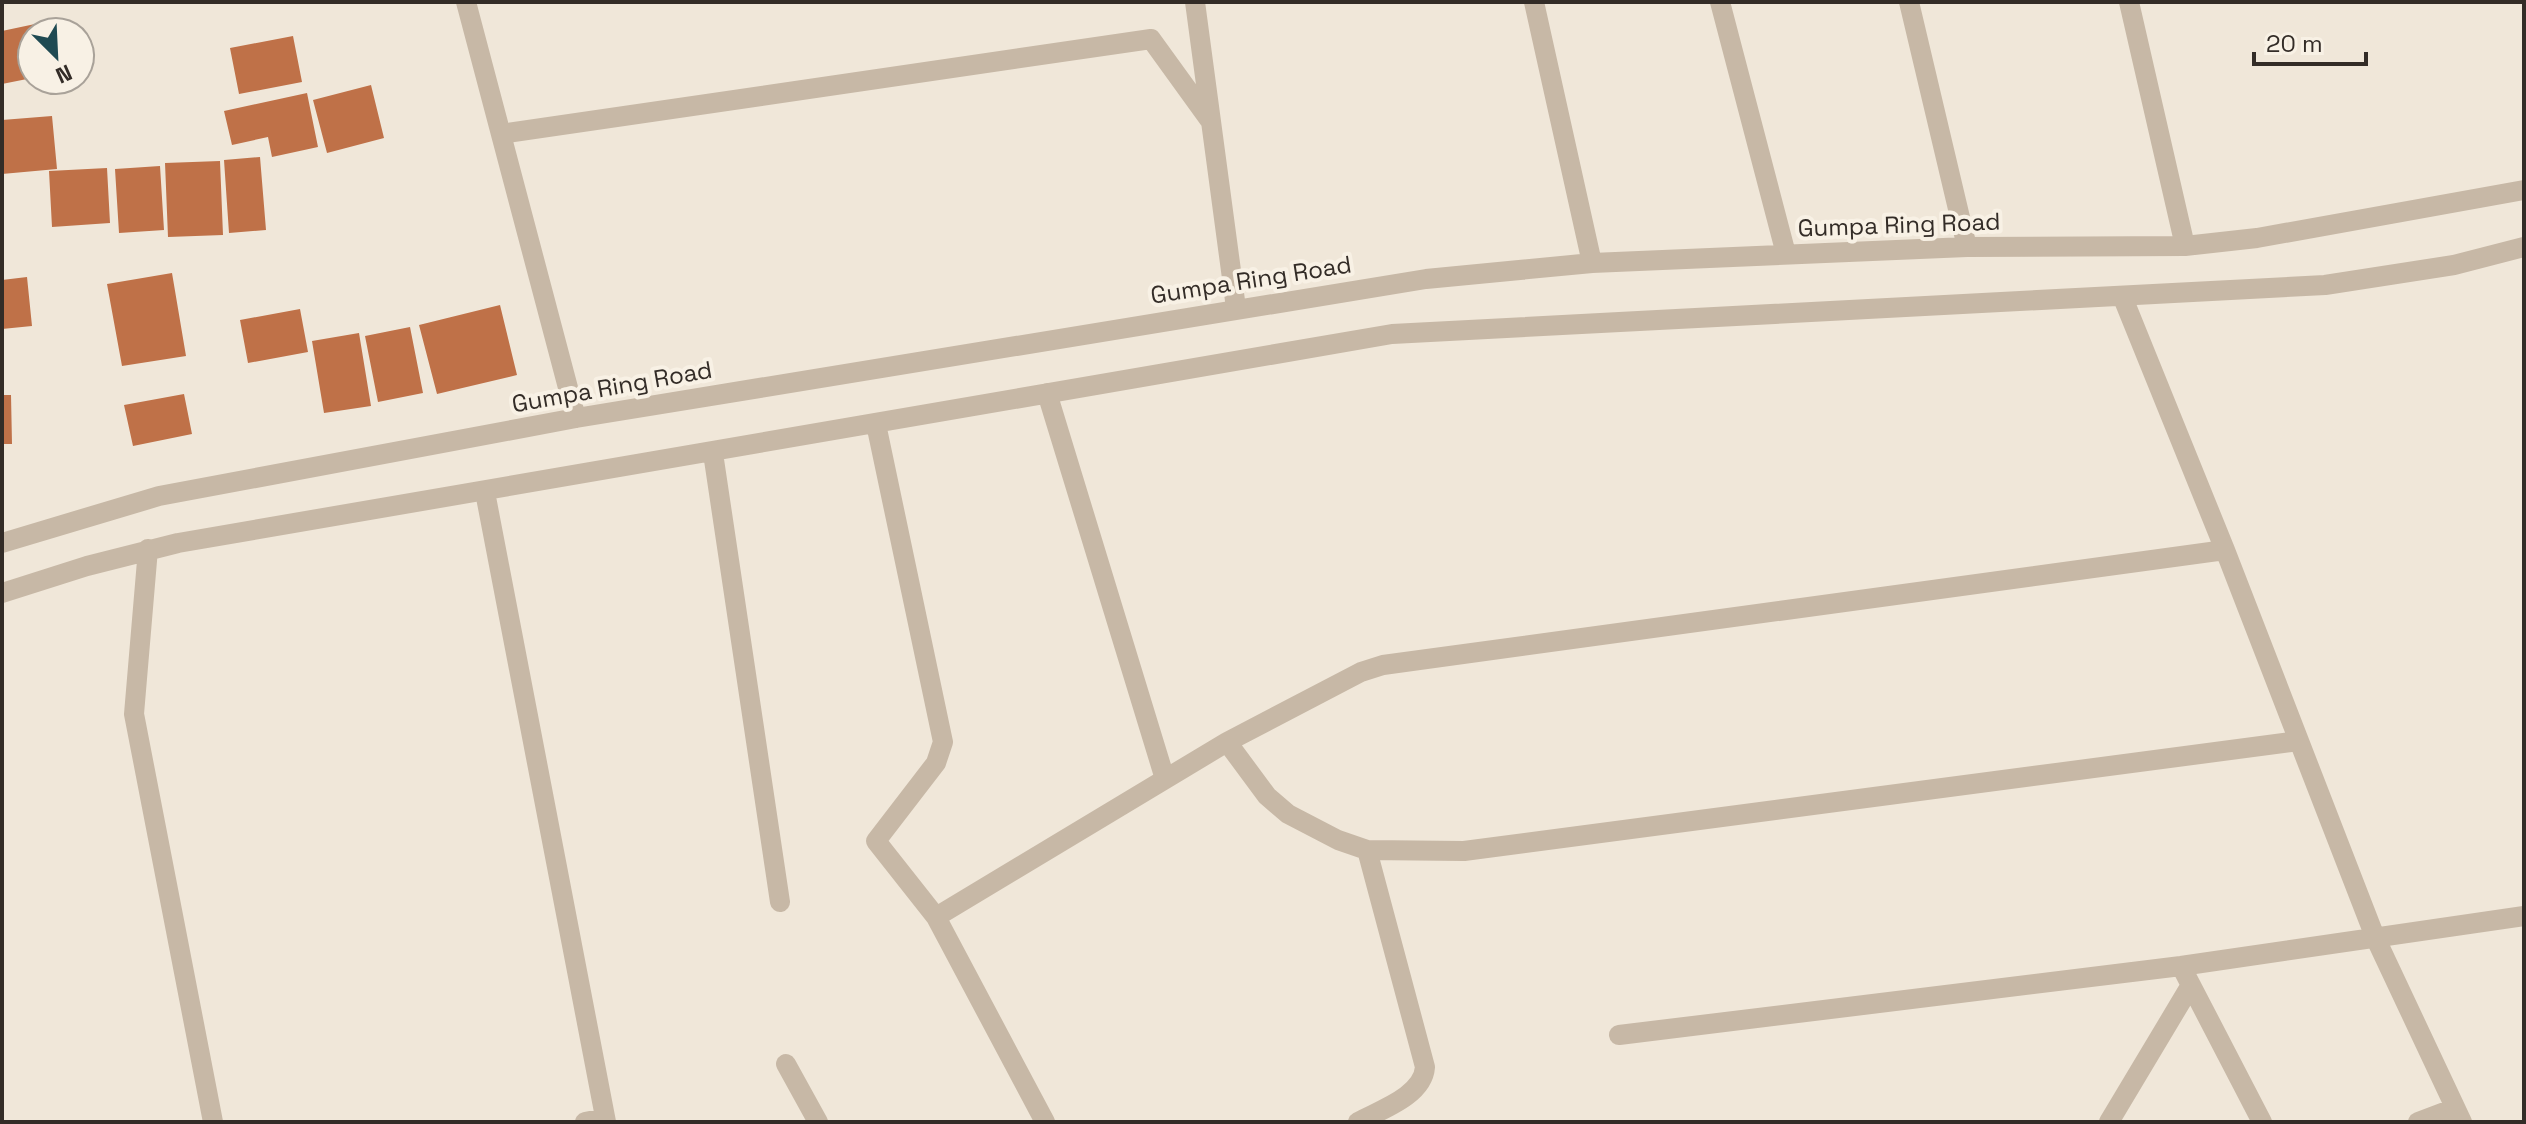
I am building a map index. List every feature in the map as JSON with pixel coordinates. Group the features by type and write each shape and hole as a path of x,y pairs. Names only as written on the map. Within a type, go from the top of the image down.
{"street":[{"path":"466,2 576,418"},
{"path":"1195,2 1236,308"},
{"path":"1534,2 1592,263"},
{"path":"1720,2 1786,254"},
{"path":"1909,2 1967,247"},
{"path":"2129,2 2185,246"},
{"path":"501,134 1151,39 1211,122"},
{"name":"Gumpa Ring Road","path":"2,543 159,496 576,418 1426,279 1592,263 1786,254 1967,247 2185,246 2257,238 2524,190"},
{"path":"2,593 148,549 1392,334 2325,285 2454,265 2524,247"},
{"path":"2123,298 2225,550 2375,937 2459,1115 2418,1122"},
{"path":"1047,393 1165,779"},
{"path":"876,424 943,742 936,763 876,841 936,917 1045,1122"},
{"path":"713,453 780,902"},
{"path":"485,492 599,1121"},
{"path":"148,549 134,714 213,1122"},
{"path":"936,917 1227,742 1361,672 1409,659 2225,550"},
{"path":"1227,742 1267,796 1288,814 1367,850 1464,851 2299,741"},
{"path":"1358,1122 1414,1091 1424,1077 1425,1067 1367,850"},
{"path":"1619,1035 2181,966 2524,916"},
{"path":"2181,966 2262,1122"},
{"path":"2109,1122 2191,985"},
{"path":"786,1064 818,1122"}],"building":[{"path":"16,28 16,81 2,84 2,31"},
{"path":"293,36 302,82 239,94 230,48"},
{"path":"371,85 384,138 327,153 313,100"},
{"path":"307,93 318,147 272,157 268,137 232,145 224,111"},
{"path":"52,116 57,169 2,174 2,120"},
{"path":"260,157 266,230 229,233 224,160"},
{"path":"220,161 223,235 168,237 165,163"},
{"path":"160,166 164,230 119,233 115,169"},
{"path":"107,168 110,223 52,227 49,171"},
{"path":"172,273 186,356 122,366 107,284"},
{"path":"27,277 32,326 2,329 2,280"},
{"path":"500,305 517,375 437,394 419,325"},
{"path":"300,309 308,352 248,363 240,320"},
{"path":"410,327 423,393 378,402 365,336"},
{"path":"359,333 371,406 324,413 312,341"},
{"path":"184,394 192,434 133,446 124,405"},
{"path":"2,395 11,395 12,444 2,444"}]}
